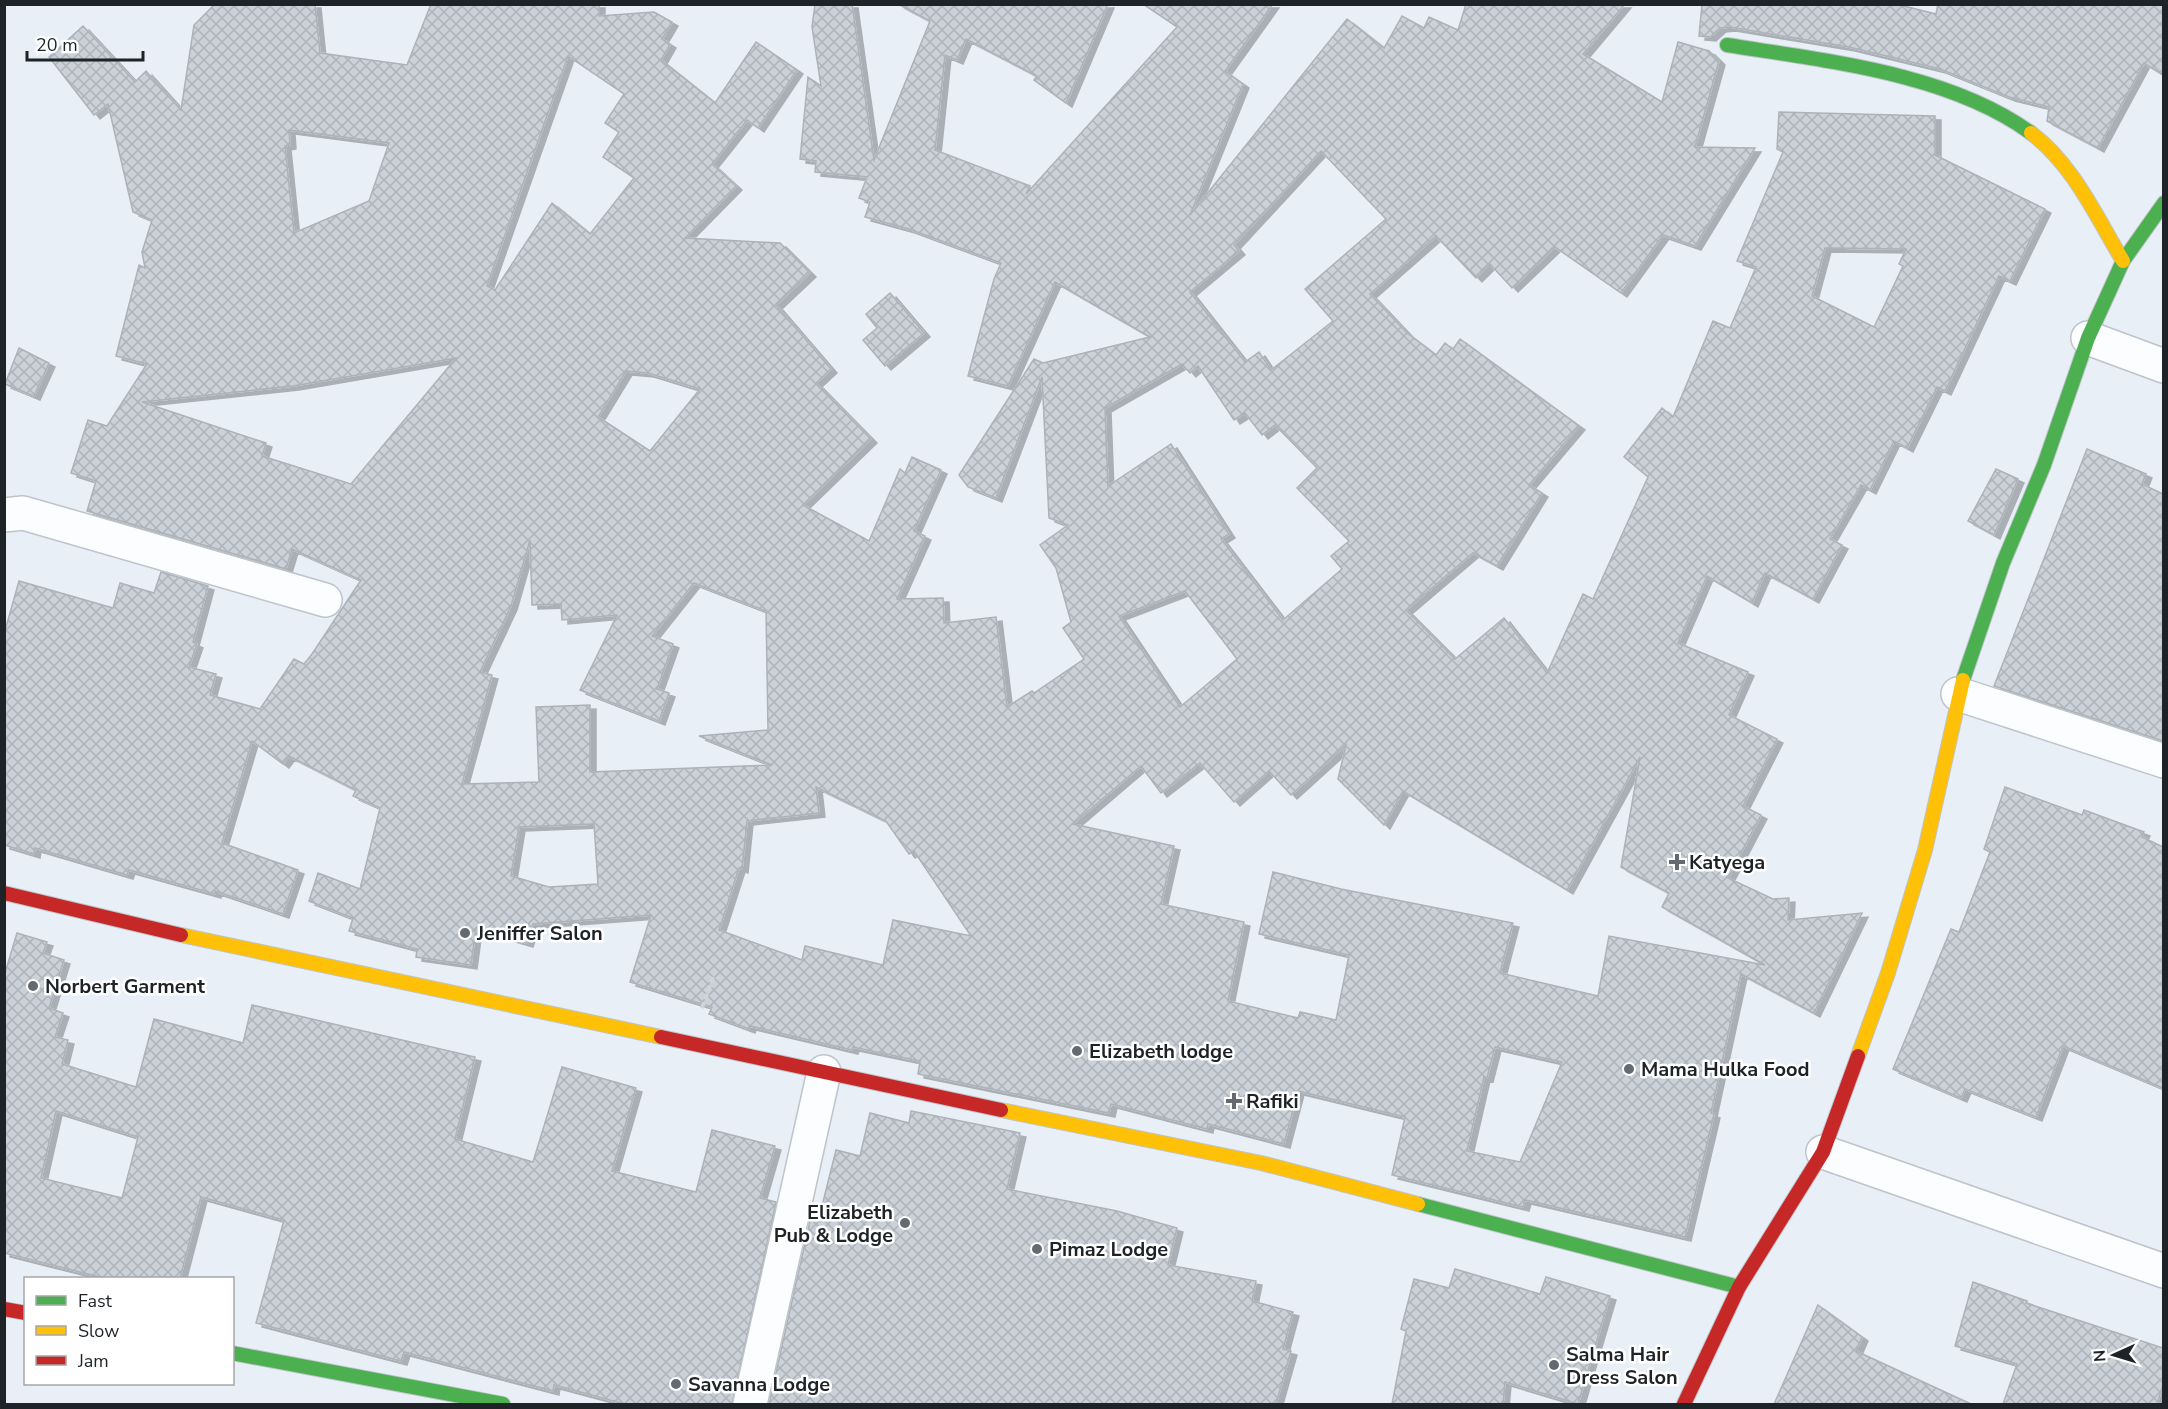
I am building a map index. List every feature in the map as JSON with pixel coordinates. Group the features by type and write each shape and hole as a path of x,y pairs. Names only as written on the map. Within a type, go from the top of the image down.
{"street":[{"path":"1727,45 1859,69 1940,90 1993,108 2037,136 2066,170 2122,261"},
{"path":"1684,1404 1739,1287 1823,1152 1888,973 1925,850 1958,694 2003,563 2044,465 2088,338 2122,261 2163,203"},
{"path":"2088,338 2163,366"},
{"path":"4,515 23,513 325,600"},
{"path":"1958,694 2163,761"},
{"path":"4,893 255,952 417,984 1262,1163 1739,1287"},
{"path":"750,1404 824,1072"},
{"path":"1823,1152 2163,1271"},
{"path":"4,1310 24,1313"},
{"path":"234,1353 502,1404"}],"building":[{"path":"215,4 315,4 320,53 407,65 431,4 599,4 599,16 654,12 672,22 662,39 670,44 661,60 715,103 756,42 797,70 758,128 747,120 712,164 736,186 685,238 780,243 810,273 776,305 831,369 816,383 871,439 803,505 869,541 900,469 905,473 912,457 941,470 914,531 925,536 897,599 943,598 944,623 996,617 1007,707 1032,691 1034,693 1084,659 1063,628 1071,622 1056,568 1040,545 1068,525 1049,518 1042,377 996,498 968,487 959,475 1034,359 1043,363 1150,337 1055,282 1008,386 968,376 994,279 1001,263 909,229 865,217 870,202 859,198 867,177 815,172 816,161 800,159 808,77 821,86 812,27 815,4 852,4 874,160 930,21 898,4 1108,4 1066,103 1034,80 1037,76 966,39 957,60 945,55 935,150 1030,186 1026,194 1177,27 1143,4 1273,4 1225,71 1243,84 1190,215 1347,19 1384,48 1402,16 1424,28 1429,17 1458,30 1466,4 1625,4 1583,54 1662,102 1678,42 1709,51 1719,61 1695,147 1755,148 1695,246 1663,235 1621,293 1555,247 1512,288 1490,264 1476,278 1436,236 1370,294 1407,333 1436,355 1445,343 1453,349 1460,339 1579,426 1529,485 1542,493 1497,566 1473,553 1406,610 1455,659 1504,618 1547,673 1583,594 1593,599 1648,477 1624,457 1662,408 1673,417 1713,321 1730,328 1756,267 1737,261 1783,152 1777,149 1779,112 1935,116 1935,155 2045,209 2010,281 1999,276 1945,391 1937,387 1907,448 1894,441 1870,490 1861,485 1830,539 1842,545 1813,599 1765,573 1752,603 1707,576 1678,643 1748,672 1729,715 1777,739 1743,806 1761,815 1728,878 1773,899 1789,898 1788,920 1862,913 1814,1013 1741,974 1711,1113 1714,1114 1685,1237 1525,1200 1523,1207 1392,1175 1405,1117 1298,1091 1284,1144 1208,1124 1207,1129 1111,1104 1109,1113 918,1074 920,1061 853,1047 852,1050 750,1026 749,1029 709,1014 712,1007 630,982 651,915 533,924 527,943 476,928 471,965 416,957 417,949 349,931 353,918 309,901 318,873 360,889 380,808 353,796 356,790 289,756 283,764 252,741 222,843 298,870 283,914 215,891 215,894 129,870 127,875 35,848 34,854 4,845 4,634 19,581 113,608 120,583 154,593 161,572 208,586 193,642 197,644 189,667 216,674 210,695 260,709 294,659 304,664 312,654 361,580 292,549 286,569 87,511 96,481 71,473 88,420 107,426 147,364 116,356 139,265 145,268 142,252 152,220 133,212 108,104 94,115 49,57 83,26 135,82 146,71 181,110 194,25","holes":["568,56 624,94 605,123 619,132 603,157 634,178 590,234 552,203 495,290 487,286","289,130 389,143 369,201 294,233 285,146 290,145","1321,151 1386,219 1305,289 1333,321 1271,370 1259,352 1245,362 1190,292 1239,251 1234,245","1825,248 1906,249 1899,264 1903,266 1874,327 1812,296","456,358 351,484 262,456 266,443 142,402 293,386","1182,364 1190,373 1198,366 1234,420 1245,413 1262,435 1275,425 1317,468 1297,488 1349,541 1331,556 1342,569 1283,620 1221,539 1229,534 1171,444 1108,486 1105,408","626,371 648,373 700,389 650,451 598,417","530,540 532,605 561,604 562,620 617,615 580,690 659,721 669,693 657,689 673,644 652,636 694,583 766,611 768,730 699,736 772,765 590,772 590,705 536,707 539,782 462,784 492,675 480,672 511,606","1185,591 1237,659 1180,707 1119,616","1346,745 1338,779 1384,825 1403,791 1567,890 1640,757 1621,867 1669,893 1662,907 1765,965 1609,936 1598,996 1500,973 1513,923 1341,889 1273,872 1259,934 1349,955 1336,1020 1300,1012 1298,1018 1228,1001 1244,922 1161,904 1174,846 1073,824 1141,766 1161,793 1200,763 1234,802 1269,771 1291,795","816,787 886,821 909,854 914,851 971,936 893,920 883,965 805,946 802,960 719,930 739,868 742,869 747,821 819,813","594,824 598,884 549,887 511,876 519,827","1495,1047 1562,1062 1520,1162 1467,1151 1484,1077 1487,1078"]},
{"path":"1702,4 1896,4 1936,14 1938,4 2163,4 2163,75 2144,63 2098,148 2047,121 2049,107 2009,97 1940,69 1849,47 1730,27 1720,28 1710,37 1699,36"},
{"path":"890,293 924,333 885,366 863,340 877,328 866,314"},
{"path":"19,348 49,363 34,396 5,384"},
{"path":"2087,449 2146,474 2142,484 2163,494 2163,741 1994,686"},
{"path":"1996,469 2018,479 1994,535 1968,521"},
{"path":"2005,787 2082,815 2084,810 2144,832 2142,837 2163,847 2163,1088 2063,1046 2036,1117 1965,1089 1961,1098 1893,1069 1951,929 1959,932 1990,852 1984,849"},
{"path":"17,933 47,942 43,953 64,960 49,1008 63,1013 55,1037 68,1040 62,1064 136,1087 154,1019 243,1043 252,1005 475,1057 455,1139 533,1162 562,1067 636,1088 612,1171 696,1192 712,1130 775,1146 760,1198 776,1202 732,1404 625,1404 554,1385 553,1391 404,1352 401,1361 256,1323 284,1220 201,1197 180,1277 100,1277 4,1253 4,976","holes":["56,1111 138,1137 122,1198 41,1178"]},
{"path":"911,1111 1020,1133 1007,1189 1117,1211 1177,1228 1168,1265 1256,1281 1252,1301 1293,1312 1283,1349 1291,1351 1276,1404 769,1404 812,1212 820,1214 836,1150 860,1156 870,1113 909,1123"},
{"path":"1455,1269 1540,1294 1546,1277 1610,1296 1578,1404 1505,1382 1503,1404 1392,1404 1406,1331 1401,1329 1414,1279 1449,1288"},
{"path":"1973,1282 2027,1301 2026,1303 2163,1348 2163,1385 2157,1404 2003,1404 2017,1364 1955,1346"},
{"path":"1818,1305 1862,1337 1856,1351 1971,1404 1774,1404"}],"traffic: fast":[{"path":"1727,45 1845,64 1925,83 1963,96 2031,133"},
{"path":"1963,680 2003,563 2044,465 2088,338 2123,261 2164,203"},
{"path":"1418,1204 1739,1287"},
{"path":"234,1353 503,1404"}],"traffic: slow":[{"path":"2031,133 2046,146 2072,176 2123,261"},
{"path":"1858,1056 1888,973 1925,850 1963,680"},
{"path":"181,935 661,1037"},
{"path":"1001,1110 1261,1163 1418,1204"}],"traffic: jam":[{"path":"4,893 181,935"},
{"path":"661,1037 1001,1110"},
{"path":"1684,1404 1739,1287 1823,1152 1858,1056"},
{"path":"4,1309 24,1313"}],"place":[{"name":"Katyega","path":"1677,862"},
{"name":"Jeniffer Salon","path":"465,933"},
{"name":"Norbert Garment","path":"33,986"},
{"name":"Elizabeth lodge","path":"1077,1051"},
{"name":"Mama Hulka Food","path":"1629,1069"},
{"name":"Rafiki","path":"1234,1101"},
{"name":"Elizabeth Pub & Lodge","path":"905,1223"},
{"name":"Pimaz Lodge","path":"1037,1249"},
{"name":"Salma Hair Dress Salon","path":"1554,1365"},
{"name":"Savanna Lodge","path":"676,1384"}]}
